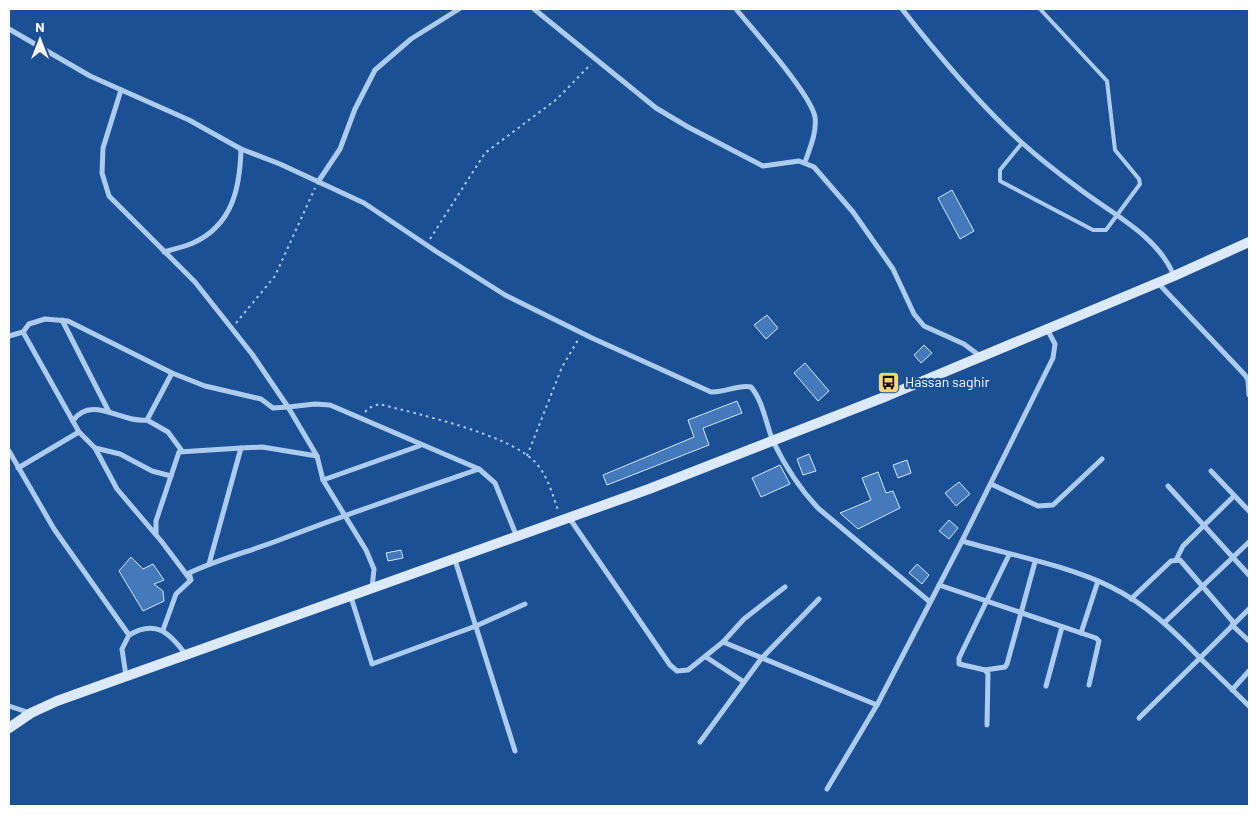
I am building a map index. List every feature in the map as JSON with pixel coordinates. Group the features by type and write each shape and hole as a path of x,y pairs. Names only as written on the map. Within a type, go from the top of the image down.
{"street":[{"path":"318,182 340,149 355,109 376,70 411,39 459,9"},
{"path":"534,9 597,58 656,108 763,166 805,162 814,167 853,212 893,268 914,314 924,326 964,344 980,356"},
{"path":"736,9 793,79 814,112 815,128 805,162"},
{"path":"902,9 936,50 1022,142 1154,245 1164,256 1174,276"},
{"path":"9,29 90,76 189,120 241,149 364,203 505,295 582,333 711,392 721,393 746,386 751,387 773,441 788,470 802,490 818,508 930,602"},
{"path":"121,90 103,148 102,173 109,196 195,282 232,328 288,407 317,456 323,480 366,550 374,569 372,589"},
{"path":"164,252 194,242 208,233 230,210 241,179 241,149"},
{"path":"9,728 31,713 126,676 518,538 773,441 1174,276 1249,242"},
{"path":"1157,283 1245,375 1248,380 1249,395"},
{"path":"9,336 23,332 29,324 45,319 68,321 172,373 205,386 261,399 273,408 315,404 330,405 419,445 479,469 495,483 518,538"},
{"path":"62,320 109,412"},
{"path":"827,789 877,704 962,542 1053,358 1055,344 1046,328"},
{"path":"23,332 79,432 95,448 116,489 162,542 191,580"},
{"path":"147,420 172,373"},
{"path":"73,421 78,414 87,410 109,412 147,420 168,432 182,451"},
{"path":"18,468 79,432"},
{"path":"323,480 419,445"},
{"path":"162,542 154,530 179,452 209,452 262,446 317,456"},
{"path":"95,448 120,454 152,471 171,476"},
{"path":"209,564 241,448"},
{"path":"9,451 54,530 129,635"},
{"path":"991,484 1038,506 1046,507 1054,505 1102,459"},
{"path":"191,580 189,574 209,564 280,540 345,514 479,469"},
{"path":"1211,471 1249,512"},
{"path":"1168,486 1249,575"},
{"path":"1176,560 1183,546 1234,496"},
{"path":"566,520 670,665 677,672 682,672 706,657 744,619 785,588"},
{"path":"962,542 1098,581 1132,600 1164,623 1249,706"},
{"path":"1164,623 1249,542"},
{"path":"1009,555 959,658 959,664 985,670 1005,667 1035,562"},
{"path":"455,560 515,751"},
{"path":"1132,600 1171,561 1180,560 1249,641"},
{"path":"162,630 176,594 191,580"},
{"path":"1080,633 1098,581"},
{"path":"939,585 1099,641 1089,685"},
{"path":"351,597 372,664 476,626 525,604"},
{"path":"700,742 761,659 819,599"},
{"path":"1139,718 1249,609"},
{"path":"1046,686 1062,627"},
{"path":"126,676 122,648 129,635 140,629 162,630 170,634 187,655"},
{"path":"723,642 761,659 877,704"},
{"path":"706,657 744,682"},
{"path":"985,670 988,674 987,725"},
{"path":"1232,690 1249,671"},
{"path":"9,706 31,713"}],"lane":[{"path":"1022,142 1000,170 1000,181 1094,230 1106,230 1140,184 1115,150 1107,82 1040,9"}],"path":[{"path":"426,245 485,153 557,99 597,58"},
{"path":"232,328 275,276 318,182"},
{"path":"527,456 562,367 582,333"},
{"path":"360,419 369,408 379,404 446,422 510,444 527,456 545,474 566,520"}],"building":[{"path":"952,190 974,231 960,239 938,198"},
{"path":"767,315 778,328 766,339 754,325"},
{"path":"924,345 932,353 921,363 914,355"},
{"path":"805,363 829,391 818,401 794,373"},
{"path":"737,401 742,413 703,428 709,445 607,485 603,475 694,437 688,420"},
{"path":"809,454 816,471 803,475 797,459"},
{"path":"907,460 911,473 898,478 893,465"},
{"path":"780,465 790,484 761,497 752,478"},
{"path":"878,472 886,493 893,491 900,508 858,529 840,513 871,500 862,478"},
{"path":"959,482 970,494 956,506 945,493"},
{"path":"949,520 958,528 949,539 939,531"},
{"path":"401,550 403,558 388,561 386,553"},
{"path":"131,557 143,569 153,564 164,580 154,584 163,591 164,601 143,611 119,571"},
{"path":"917,564 929,575 922,584 909,573"}],"place":[{"name":"Hassan saghir","path":"889,382"}]}
